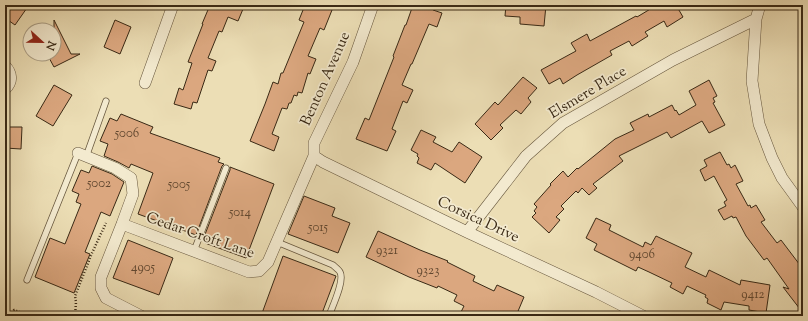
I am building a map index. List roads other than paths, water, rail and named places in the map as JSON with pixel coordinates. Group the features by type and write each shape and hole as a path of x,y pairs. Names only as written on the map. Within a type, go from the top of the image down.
{"street":[{"path":"145,83 173,5"},
{"name":"Benton Avenue","path":"314,156 314,143 353,62 373,5"},
{"path":"760,5 756,19 752,81 759,124 772,158 782,178 803,207"},
{"name":"Elsmere Place","path":"467,232 526,156 563,123 673,60 756,19"},
{"path":"5,66 10,72 11,77 10,82 5,89"},
{"path":"82,155 115,168 131,178 133,194 122,224"},
{"name":"Corsica Drive","path":"314,156 323,162 467,232 596,292 643,316"},
{"name":"Cedar Croft Lane","path":"141,316 106,298 101,288 100,277 122,224 249,272 259,271 268,262 314,156"}],"lane":[{"path":"27,280 106,101"},
{"path":"194,251 226,168"},
{"path":"5,225 5,249"},
{"path":"277,242 333,265 340,272 340,287 329,316"}]}
